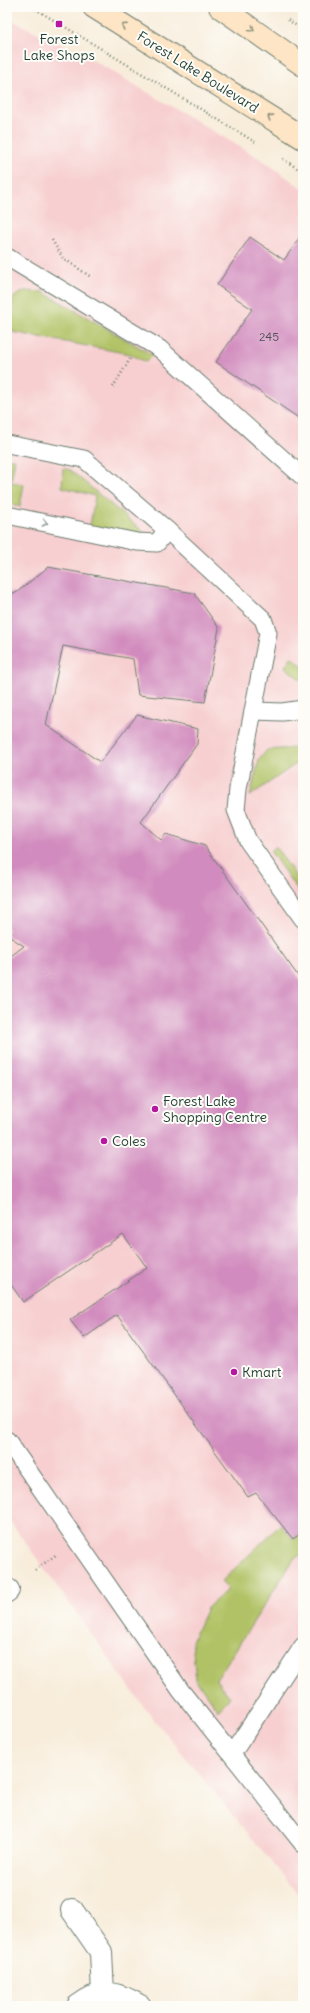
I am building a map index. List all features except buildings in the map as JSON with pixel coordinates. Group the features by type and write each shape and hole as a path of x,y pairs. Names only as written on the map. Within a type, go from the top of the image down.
{"main road":[{"name":"Forest Lake Boulevard","path":"94,7 303,138"},
{"path":"220,7 303,65"}],"street":[{"path":"72,1910 102,1952 103,1994"},
{"path":"78,2006 92,1998 103,1994 113,1993 122,1996 140,2006"}],"lane":[{"path":"7,257 160,349 303,477"},
{"path":"7,444 84,459 167,530 263,619 267,626 267,641 238,789 236,810 248,841 303,919"},
{"path":"7,515 138,542 157,543 167,530"},
{"path":"254,711 282,712 303,709"},
{"path":"7,1440 181,1691 303,1844"},
{"path":"232,1754 303,1646"}],"path":[{"path":"32,7 260,145"},
{"path":"279,157 303,172"},
{"path":"52,240 56,249 63,258 93,279"},
{"path":"113,386 132,356"}],"shaded area":[{"path":"7,18 91,59 264,161 303,189 303,1900 144,1707 7,1517"}],"green space":[{"path":"24,291 43,292 153,355 146,362 130,354 7,331 7,321 14,297"},
{"path":"8,459 15,459 11,482 24,484 20,507 11,504"},
{"path":"63,468 70,470 157,543 89,532 95,496 62,487"},
{"path":"291,657 303,666 303,682 285,667"},
{"path":"303,743 303,759 250,796 259,760 267,750 293,748"},
{"path":"275,846 303,886 303,898 270,851"},
{"path":"281,1524 293,1539 303,1532 303,1553 294,1559 216,1680 230,1697 218,1710 196,1680 192,1641 207,1608 228,1589 221,1582"}],"place":[{"name":"Forest Lake Shops","path":"59,24"},
{"name":"Forest Lake Shopping Centre","path":"155,1109"},
{"name":"Coles","path":"104,1141"},
{"name":"Kmart","path":"234,1372"}]}
